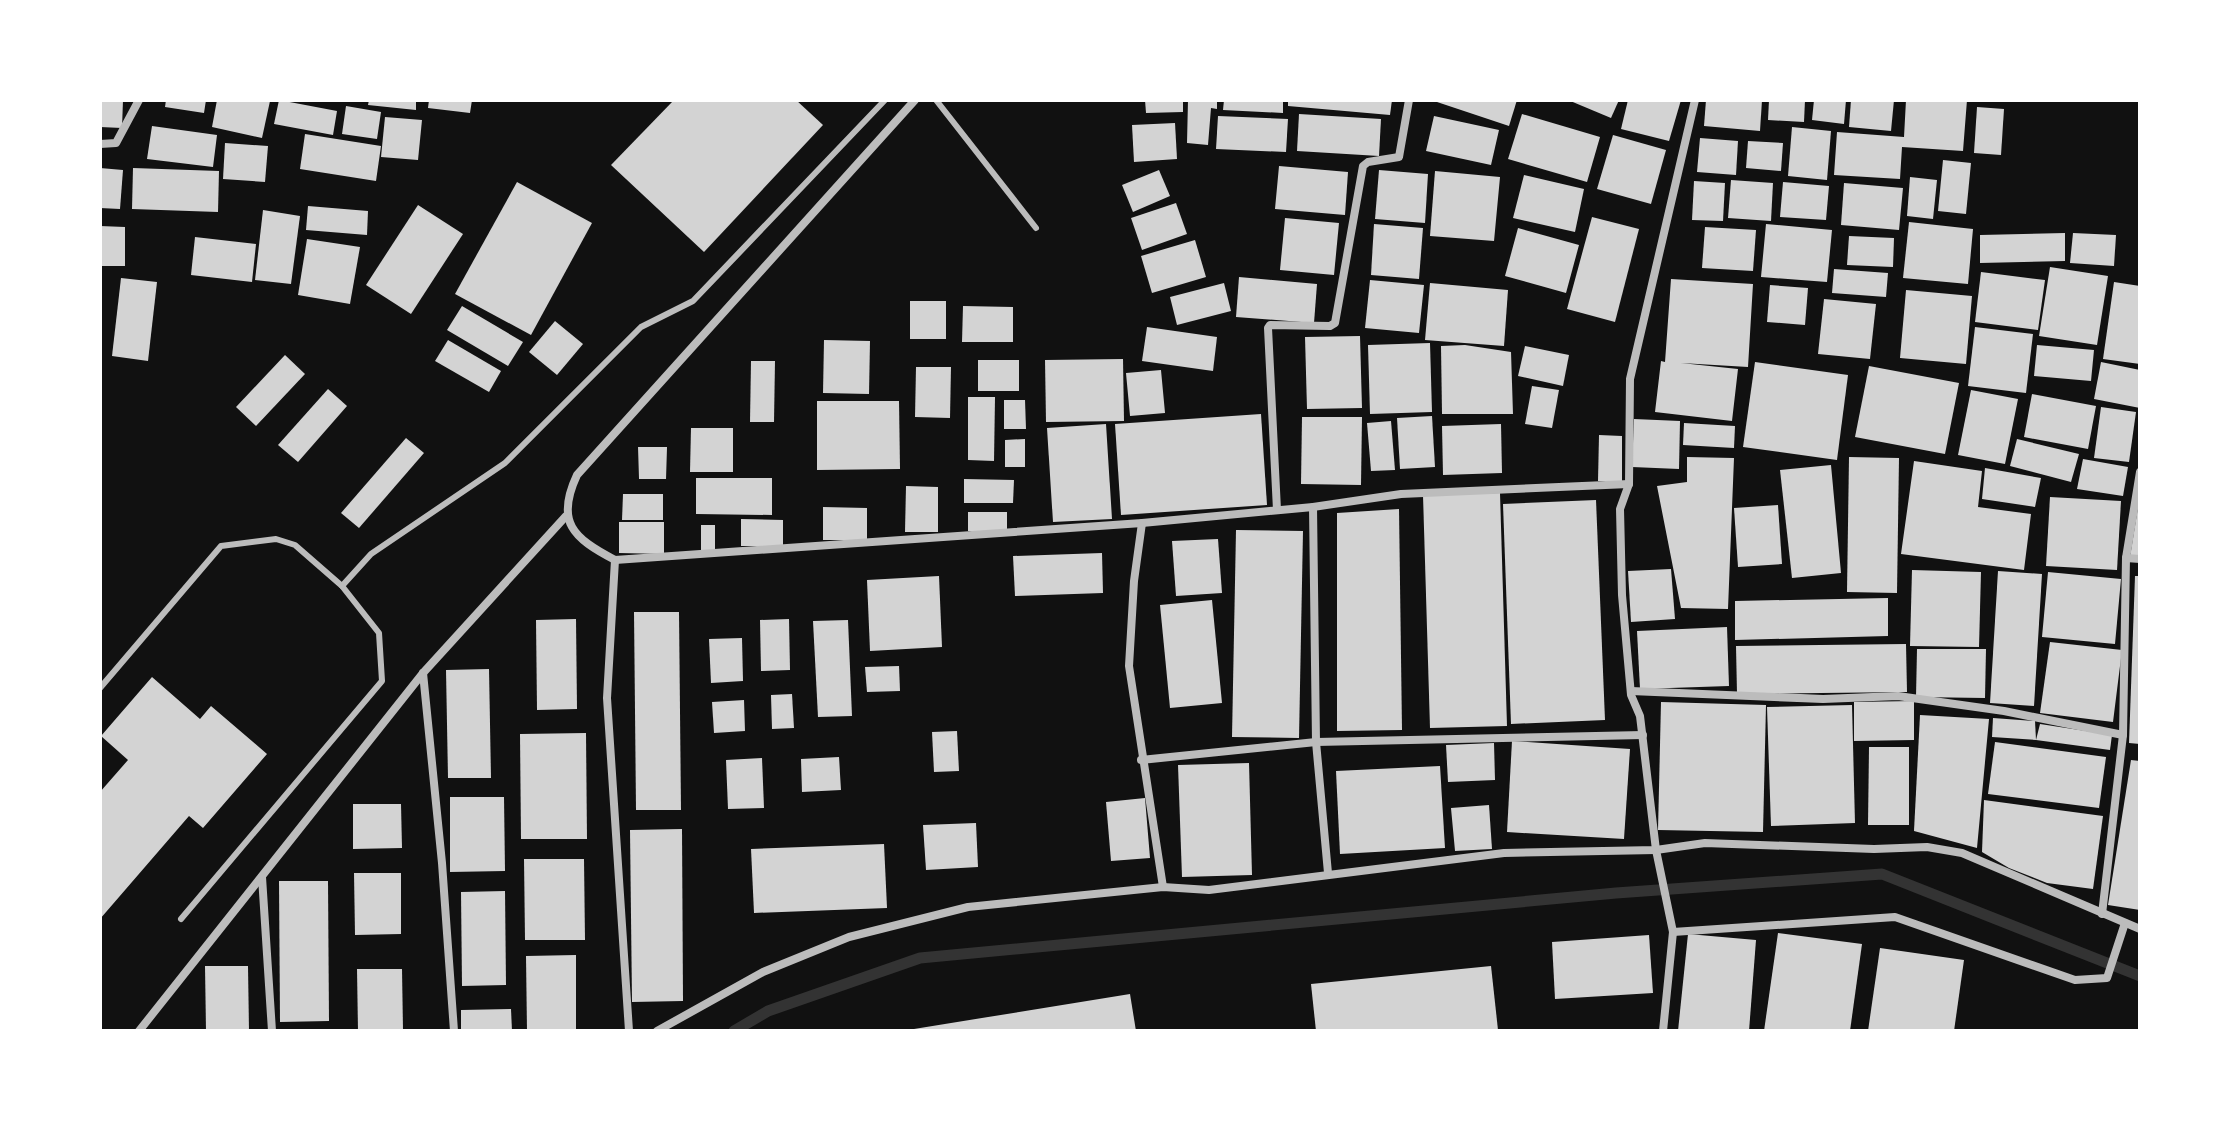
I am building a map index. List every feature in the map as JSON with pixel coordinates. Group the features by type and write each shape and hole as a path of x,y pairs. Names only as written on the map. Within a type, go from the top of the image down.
{"street":[{"path":"100,144 116,143 139,100"},
{"path":"915,100 577,475 567,496 566,516 578,535 594,549 615,560 1142,523 1313,507 1401,494 1629,484"},
{"path":"1277,510 1268,328 1270,325 1330,326 1335,323 1363,166 1368,162 1399,157 1409,100"},
{"path":"1663,1031 1673,932 1656,850 1640,716 1631,691 1622,595 1620,509 1629,484 1630,379 1695,100"},
{"path":"2102,914 2123,735 2126,558 2140,472"},
{"path":"1313,507 1316,742 1328,873"},
{"path":"139,1031 423,673 566,516"},
{"path":"1142,523 1134,581 1129,666 1141,760 1163,887"},
{"path":"2126,558 2140,559"},
{"path":"615,560 607,698 629,1031"},
{"path":"423,673 442,863 454,1031"},
{"path":"1631,691 1823,699 1898,696 2004,711 2123,735"},
{"path":"1141,760 1316,742 1643,735"},
{"path":"657,1031 763,972 849,937 968,907 1163,887 1209,890 1504,853 1656,850 1705,843 1874,849 1927,847 1962,853 2140,929"},
{"path":"261,877 272,1031"},
{"path":"1673,932 1895,917 2075,980 2107,978 2125,923"}],"lane":[{"path":"342,586 371,554 505,463 641,327 693,301 885,100"},
{"path":"936,100 1036,228"},
{"path":"100,688 221,546 276,539 295,545 342,586 379,633 382,681 181,919"}],"building":[{"path":"100,100 123,100 122,128 100,127"},
{"path":"166,100 206,100 204,113 165,107"},
{"path":"217,100 270,101 262,138 212,127"},
{"path":"279,100 337,111 333,135 274,124"},
{"path":"369,100 416,100 416,110 368,105"},
{"path":"429,100 472,100 470,113 428,108"},
{"path":"674,100 796,100 823,125 704,252 611,165"},
{"path":"1145,100 1183,100 1183,112 1146,113"},
{"path":"1188,100 1217,100 1217,109 1211,108 1208,145 1187,143"},
{"path":"1224,100 1283,100 1283,113 1223,110"},
{"path":"1288,100 1392,100 1390,115 1288,106"},
{"path":"1431,100 1517,100 1509,126"},
{"path":"1568,100 1619,100 1611,118"},
{"path":"1628,100 1681,100 1669,141 1621,129"},
{"path":"1706,100 1762,100 1760,131 1704,126"},
{"path":"1769,100 1805,100 1804,122 1768,120"},
{"path":"1814,100 1846,100 1844,124 1812,120"},
{"path":"1851,100 1894,100 1891,131 1849,127"},
{"path":"1906,100 1967,100 1963,151 1902,147 1900,179 1834,175 1837,132 1904,137"},
{"path":"346,106 381,112 377,139 342,134"},
{"path":"1977,107 2004,109 2001,155 1974,153"},
{"path":"1299,114 1381,119 1379,156 1297,151"},
{"path":"1522,114 1600,137 1587,182 1508,159"},
{"path":"1218,116 1288,119 1286,152 1216,149"},
{"path":"1434,116 1499,130 1491,165 1426,151"},
{"path":"385,117 422,120 418,160 381,157"},
{"path":"1175,123 1177,159 1134,162 1132,125"},
{"path":"152,126 217,135 213,167 147,159"},
{"path":"1792,127 1831,131 1827,180 1788,176"},
{"path":"305,134 381,146 376,181 300,169"},
{"path":"1613,135 1666,150 1651,204 1597,189"},
{"path":"1700,138 1738,141 1736,175 1697,172"},
{"path":"1748,141 1783,143 1781,171 1746,168"},
{"path":"225,143 268,146 265,182 223,179"},
{"path":"1943,160 1971,163 1966,214 1938,211"},
{"path":"1279,166 1348,172 1345,215 1275,209"},
{"path":"100,168 123,170 120,209 100,208"},
{"path":"133,168 219,171 218,212 132,209"},
{"path":"1159,170 1170,196 1133,212 1122,185"},
{"path":"1379,170 1428,174 1425,223 1375,219"},
{"path":"1435,171 1500,177 1494,241 1430,236"},
{"path":"1524,175 1584,189 1575,232 1513,218"},
{"path":"1910,177 1937,180 1933,219 1907,216"},
{"path":"1731,180 1773,183 1771,221 1728,218"},
{"path":"1694,181 1725,183 1723,221 1692,220"},
{"path":"517,182 592,223 531,335 455,294"},
{"path":"1783,182 1829,186 1826,220 1780,217"},
{"path":"1844,183 1903,188 1899,230 1841,225"},
{"path":"1176,203 1187,234 1142,250 1131,218"},
{"path":"418,205 463,234 411,314 366,285"},
{"path":"308,206 368,211 367,235 306,230"},
{"path":"263,210 300,216 291,284 255,280"},
{"path":"1592,217 1639,229 1615,322 1567,309"},
{"path":"1285,218 1339,223 1334,275 1280,270"},
{"path":"1909,222 1973,229 1968,284 1903,278"},
{"path":"1374,224 1423,228 1419,279 1371,275"},
{"path":"1766,224 1832,230 1827,282 1761,277"},
{"path":"100,226 125,227 125,266 100,266"},
{"path":"1705,227 1756,230 1753,271 1702,268"},
{"path":"1518,228 1579,245 1566,293 1505,276"},
{"path":"2065,233 2065,261 1980,263 1980,235"},
{"path":"2073,233 2116,235 2114,266 2070,263"},
{"path":"1849,236 1894,238 1893,267 1847,265"},
{"path":"195,237 256,244 252,282 191,275"},
{"path":"307,239 360,247 350,304 298,295"},
{"path":"1195,240 1206,277 1152,293 1141,256"},
{"path":"2050,267 2108,276 2097,345 2039,336"},
{"path":"1834,269 1888,273 1886,297 1832,293"},
{"path":"1981,272 2045,280 2038,330 1975,322"},
{"path":"1239,277 1317,284 1314,323 1236,317"},
{"path":"121,278 157,282 148,361 112,356"},
{"path":"1671,279 1753,284 1748,367 1681,363 1738,369 1732,421 1655,412 1661,361 1665,362"},
{"path":"1370,280 1424,285 1419,333 1365,328"},
{"path":"2114,282 2140,286 2140,364 2103,359"},
{"path":"1224,283 1231,311 1177,325 1170,297"},
{"path":"1430,283 1508,290 1504,346 1425,340"},
{"path":"1770,285 1808,288 1805,325 1767,322"},
{"path":"1906,290 1972,296 1966,364 1900,358"},
{"path":"1824,299 1876,304 1870,359 1818,354"},
{"path":"910,301 946,301 946,339 910,339"},
{"path":"462,306 523,342 508,366 447,330"},
{"path":"963,306 1013,307 1013,342 962,342"},
{"path":"555,321 583,344 557,375 529,352"},
{"path":"1147,327 1217,337 1213,371 1142,361"},
{"path":"1975,327 2033,334 2026,393 1968,386"},
{"path":"1360,336 1362,408 1307,409 1305,337"},
{"path":"448,340 501,371 489,392 435,361"},
{"path":"824,340 870,341 869,394 823,393"},
{"path":"1430,343 1432,412 1370,414 1368,345"},
{"path":"1465,345 1511,352 1513,414 1442,414 1441,346"},
{"path":"2037,345 2094,350 2091,381 2034,376"},
{"path":"1525,346 1569,355 1563,386 1518,376"},
{"path":"285,355 305,374 256,426 236,407"},
{"path":"1123,359 1124,421 1046,422 1045,360"},
{"path":"978,360 1019,360 1019,391 978,391"},
{"path":"751,361 775,361 774,422 750,422"},
{"path":"1755,362 1848,375 1837,460 1743,447"},
{"path":"2101,362 2140,370 2140,408 2094,399"},
{"path":"1869,366 1959,383 1945,454 1855,437"},
{"path":"916,367 951,367 950,418 915,417"},
{"path":"1161,370 1165,413 1130,416 1126,373"},
{"path":"1532,386 1559,390 1552,428 1525,424"},
{"path":"328,389 347,406 298,462 278,445"},
{"path":"1971,390 2018,399 2005,464 1958,455"},
{"path":"2032,394 2096,406 2088,449 2024,437"},
{"path":"968,397 995,397 994,461 968,460"},
{"path":"1004,400 1025,400 1026,429 1004,429"},
{"path":"817,401 899,401 900,469 817,470"},
{"path":"2101,407 2136,412 2129,462 2094,458"},
{"path":"1261,414 1267,505 1121,515 1115,424"},
{"path":"1432,416 1435,467 1400,469 1397,418"},
{"path":"1302,417 1362,417 1361,485 1301,484"},
{"path":"1634,419 1680,421 1679,469 1632,467"},
{"path":"1391,421 1395,470 1371,471 1367,423"},
{"path":"1684,423 1735,426 1734,448 1683,445"},
{"path":"1106,424 1112,519 1053,522 1047,428"},
{"path":"1501,424 1502,473 1443,475 1442,426"},
{"path":"691,428 733,428 733,472 690,472"},
{"path":"1599,435 1622,436 1622,481 1598,481"},
{"path":"406,438 424,453 359,528 341,513"},
{"path":"1025,439 1025,467 1005,467 1005,440"},
{"path":"2017,439 2079,454 2071,482 2010,466"},
{"path":"638,447 667,447 666,479 639,479"},
{"path":"1687,457 1734,458 1728,609 1681,608 1657,486 1687,482"},
{"path":"1849,457 1899,458 1897,593 1847,592"},
{"path":"2083,459 2128,467 2123,496 2077,489"},
{"path":"1914,461 1982,471 1978,507 2031,514 2024,570 1901,554"},
{"path":"1831,465 1841,573 1792,578 1780,470"},
{"path":"1985,468 2041,478 2035,507 1982,499"},
{"path":"696,478 772,478 772,515 696,514"},
{"path":"964,479 1014,480 1013,503 964,503"},
{"path":"906,486 938,487 938,532 905,532"},
{"path":"1500,493 1507,726 1430,728 1423,495"},
{"path":"623,494 663,494 663,520 622,520"},
{"path":"2140,495 2140,557 2130,557"},
{"path":"2050,497 2121,501 2117,570 2046,566"},
{"path":"1596,500 1605,720 1511,724 1503,504"},
{"path":"1778,505 1782,564 1738,567 1734,508"},
{"path":"823,507 867,508 867,540 823,540"},
{"path":"1399,509 1402,730 1337,731 1337,513"},
{"path":"968,512 1007,512 1007,531 968,531"},
{"path":"741,519 783,520 783,546 741,546"},
{"path":"619,522 664,522 664,554 619,553"},
{"path":"701,525 715,525 715,550 701,550"},
{"path":"1236,530 1303,531 1299,738 1232,737"},
{"path":"1218,539 1222,593 1176,596 1172,541"},
{"path":"1102,553 1103,593 1015,596 1013,556"},
{"path":"1671,569 1675,619 1631,622 1628,571"},
{"path":"1912,570 1981,572 1979,647 1910,646"},
{"path":"1998,571 2042,574 2034,706 1990,703"},
{"path":"2048,572 2121,579 2115,644 2042,637"},
{"path":"939,576 942,647 870,651 867,580"},
{"path":"2135,576 2140,576 2140,744 2129,743"},
{"path":"1888,598 1888,636 1735,640 1735,601"},
{"path":"1212,600 1222,703 1170,708 1160,605"},
{"path":"634,612 679,612 681,810 636,810"},
{"path":"576,619 577,709 537,710 536,620"},
{"path":"789,619 790,670 761,671 760,620"},
{"path":"848,620 852,716 818,717 813,621"},
{"path":"1727,627 1729,686 1640,689 1637,631"},
{"path":"742,638 743,681 711,683 709,639"},
{"path":"2050,642 2122,650 2113,722 2040,713"},
{"path":"1906,644 1907,692 1737,694 1736,646"},
{"path":"1917,649 1986,649 1985,698 1916,697"},
{"path":"899,666 900,691 867,692 865,667"},
{"path":"489,669 491,778 448,778 446,670"},
{"path":"152,677 200,719 211,706 267,754 203,828 189,816 100,919 100,792 128,760 101,736"},
{"path":"792,694 794,728 772,729 771,695"},
{"path":"744,700 745,731 714,733 712,702"},
{"path":"1914,701 1914,740 1854,741 1854,702"},
{"path":"1661,702 1766,705 1763,832 1658,830"},
{"path":"1852,705 1855,823 1771,826 1767,707"},
{"path":"1920,715 1989,719 1977,848 1914,831"},
{"path":"1993,718 2035,721 2036,740 1992,737"},
{"path":"2040,724 2112,735 2110,750 2036,740"},
{"path":"957,731 959,771 934,772 932,732"},
{"path":"586,733 587,839 521,839 520,734"},
{"path":"1512,741 1630,749 1624,839 1507,832"},
{"path":"1995,742 2106,757 2099,808 1988,794"},
{"path":"1494,743 1495,780 1448,782 1446,745"},
{"path":"1869,747 1909,747 1909,825 1868,825"},
{"path":"839,757 841,790 802,792 801,759"},
{"path":"762,758 764,808 728,809 726,760"},
{"path":"2131,760 2140,761 2140,910 2108,905"},
{"path":"1249,763 1252,875 1182,877 1178,765"},
{"path":"1440,766 1445,848 1340,854 1336,771"},
{"path":"450,797 504,797 505,871 450,872"},
{"path":"1145,798 1150,858 1111,861 1106,802"},
{"path":"1984,800 2103,816 2093,889 2047,883 2009,868 1982,852"},
{"path":"353,804 401,804 402,848 353,849"},
{"path":"1489,805 1492,849 1455,851 1451,808"},
{"path":"976,823 978,867 926,870 923,825"},
{"path":"682,829 683,1001 632,1002 630,830"},
{"path":"884,844 887,908 754,913 751,849"},
{"path":"524,859 584,859 585,940 525,940"},
{"path":"354,873 401,873 401,934 355,935"},
{"path":"279,881 328,881 329,1021 280,1022"},
{"path":"505,891 506,985 462,986 461,892"},
{"path":"1778,933 1862,944 1850,1031 1764,1031"},
{"path":"1688,934 1756,940 1749,1031 1678,1031"},
{"path":"1649,935 1653,993 1555,999 1552,942"},
{"path":"1880,948 1964,960 1954,1031 1868,1031"},
{"path":"576,955 576,1031 527,1031 526,956"},
{"path":"205,966 248,966 249,1031 206,1031"},
{"path":"1491,966 1498,1030 1316,1031 1311,984"},
{"path":"357,969 402,969 403,1030 358,1031"},
{"path":"1130,994 1136,1031 914,1029"},
{"path":"511,1009 512,1031 461,1031 461,1010"}],"waterway":[{"path":"734,1031 768,1011 920,958 1616,893 1882,874 2140,976"}]}
